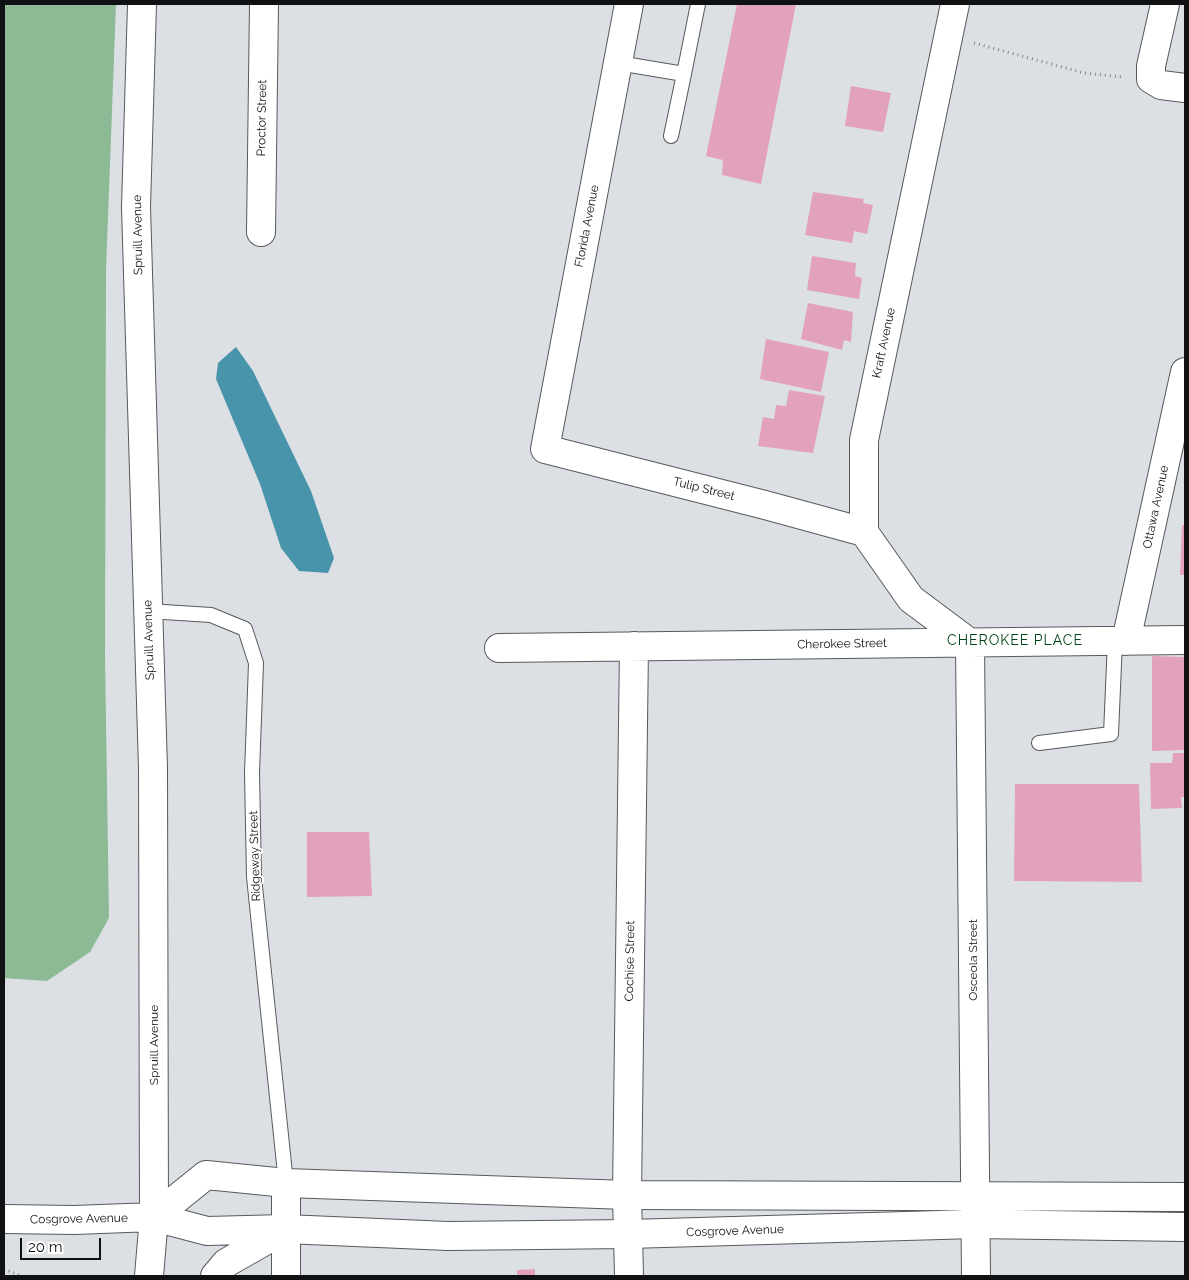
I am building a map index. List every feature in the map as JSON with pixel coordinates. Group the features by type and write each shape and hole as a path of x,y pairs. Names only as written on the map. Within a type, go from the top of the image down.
{"street":[{"name":"Spruill Avenue","path":"142,4 136,207 153,768 154,1217 148,1276"},
{"name":"Proctor Street","path":"261,232 264,4"},
{"name":"Florida Avenue","path":"545,449 629,4"},
{"name":"Kraft Avenue","path":"864,532 864,440 955,4"},
{"path":"1165,4 1151,66 1151,79 1161,85 1185,88"},
{"name":"Ottawa Avenue","path":"1121,641 1185,372"},
{"name":"Tulip Street","path":"545,449 755,502 864,532"},
{"path":"864,532 911,599 970,643"},
{"name":"Cherokee Street","path":"500,648 1185,640"},
{"name":"Osceola Street","path":"970,643 976,1276"},
{"name":"Cochise Street","path":"629,1276 627,1195 634,646"},
{"path":"154,1217 206,1175 286,1183 627,1195 1185,1197"},
{"path":"286,1183 286,1276"},
{"name":"Cosgrove Avenue","path":"4,1218 74,1220 154,1217 207,1231 285,1229 448,1236 629,1234 975,1224 1185,1227"},
{"path":"215,1276 226,1263 285,1229"}],"lane":[{"path":"671,136 698,4"},
{"path":"618,63 684,74"},
{"name":"Ridgeway Street","path":"148,611 211,615 245,629 256,663 252,773 254,877 286,1183"},
{"path":"1039,743 1111,734 1121,641"}],"path":[{"path":"948,36 1084,73 1151,79"},
{"path":"4,1269 22,1276"}],"green space":[{"path":"4,4 116,4 106,271 105,655 109,918 90,952 47,981 4,978"}],"water":[{"path":"236,347 253,371 311,491 334,558 328,573 299,571 281,548 260,484 216,379 218,363"}],"building":[{"path":"737,4 796,4 761,184 722,175 723,160 706,156"},
{"path":"851,86 891,93 883,132 845,126"},
{"path":"813,192 864,199 863,203 873,205 867,234 854,231 852,243 805,235"},
{"path":"812,256 856,263 855,276 862,278 859,299 807,290"},
{"path":"808,303 853,312 851,342 844,340 842,350 801,339"},
{"path":"766,339 829,352 821,392 760,379"},
{"path":"789,390 825,396 813,453 758,446 763,417 774,419 776,405 786,406"},
{"path":"1182,525 1185,525 1185,575 1180,575"},
{"path":"1152,656 1185,657 1185,750 1152,751"},
{"path":"1173,753 1185,753 1185,797 1181,797 1182,808 1151,809 1150,763 1172,763"},
{"path":"1015,784 1139,784 1142,882 1014,881"},
{"path":"307,832 369,832 372,896 307,897"},
{"path":"535,1269 535,1276 517,1276 517,1270"}],"district":[{"name":"CHEROKEE PLACE","path":"1015,641"}]}
